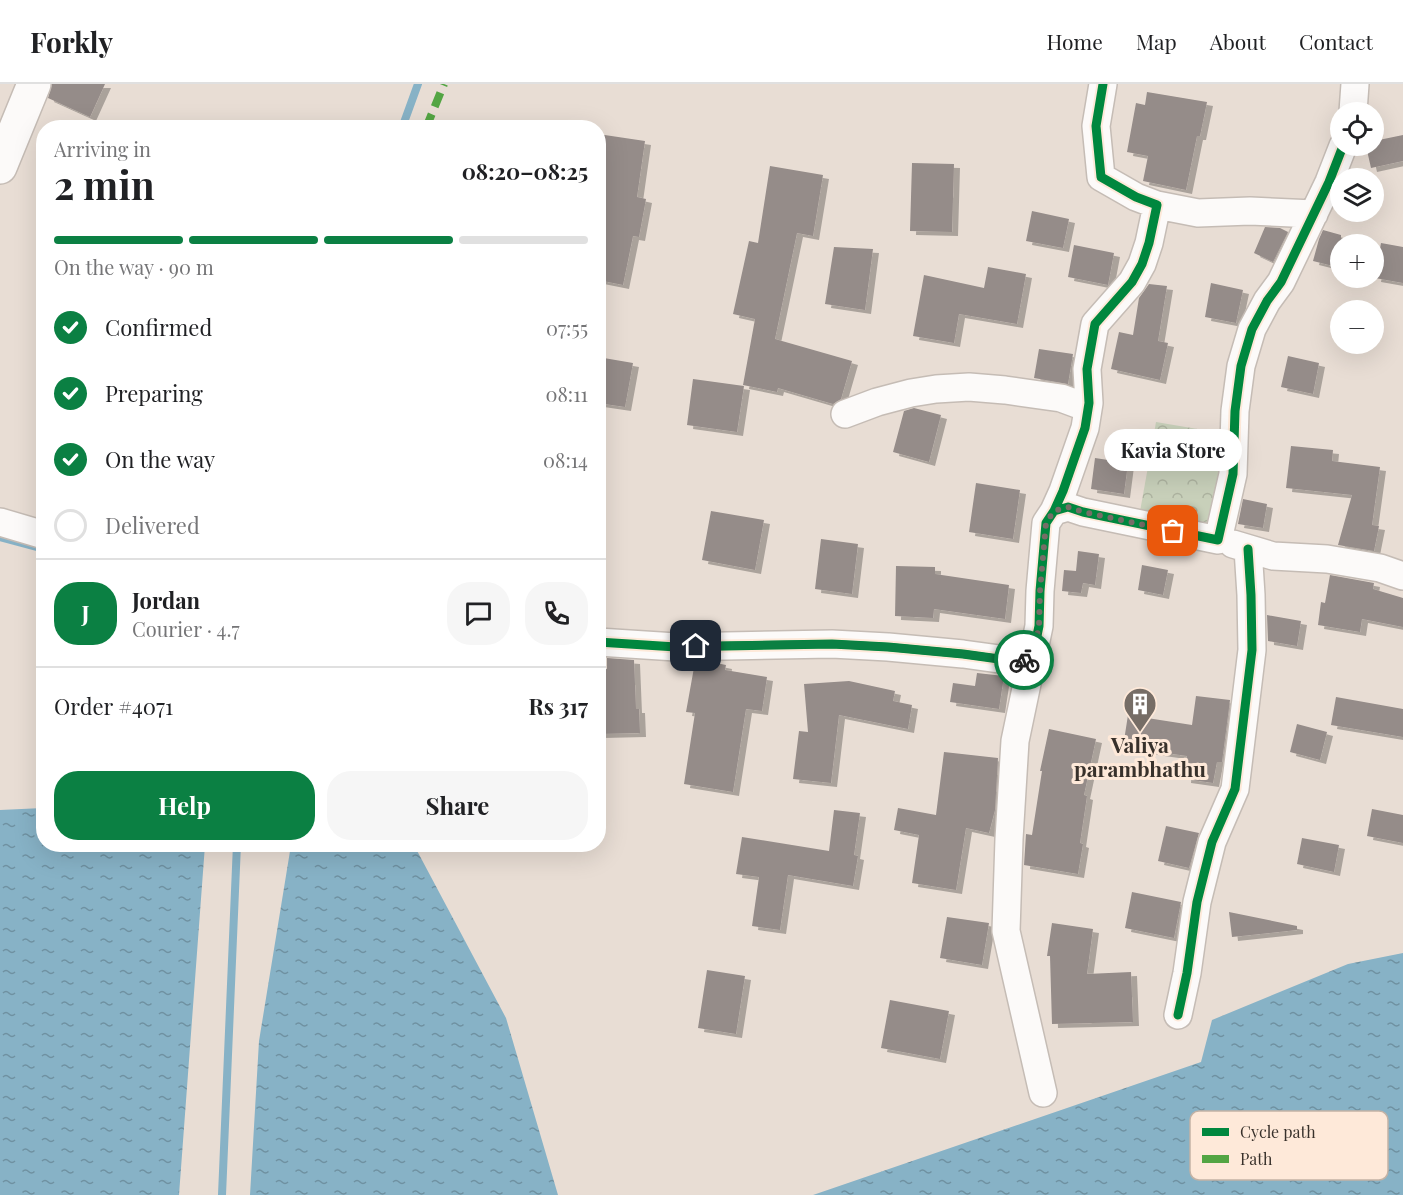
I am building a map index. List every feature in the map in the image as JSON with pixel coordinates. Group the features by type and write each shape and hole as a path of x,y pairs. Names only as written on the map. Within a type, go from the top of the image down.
{"main road":[{"path":"2,157 34,84"}],"street":[{"path":"1103,84 1096,126 1101,177 1136,197 1157,205 1198,213 1250,211 1314,214"},
{"path":"1354,102 1355,84"},
{"path":"1218,540 1233,474 1235,411 1241,366 1252,329 1281,282 1339,156"},
{"path":"1043,1093 1006,931 1015,741 1039,626 1046,523 1063,491 1084,428 1089,403 1087,369 1095,324 1132,282 1142,264 1157,205"},
{"path":"845,414 911,393 969,387 1061,398 1088,408"},
{"path":"1054,511 1068,507 1218,540 1273,556 1327,559 1380,568 1403,576"},
{"path":"0,522 36,533"},
{"path":"1178,1015 1197,902 1209,852 1235,789 1252,650 1248,549"},
{"path":"606,643 676,647 832,644 963,654 1021,662 1033,655"}],"green space":[{"path":"1156,422 1227,434 1210,529 1139,517"}],"water":[{"path":"36,808 36,852 204,852 179,1195 0,1195 0,810"},
{"path":"290,852 418,852 506,1018 558,1195 250,1195 259,1041"},
{"path":"1403,953 1403,1195 813,1195 1201,1062 1212,1020 1348,964"}],"building":[{"path":"52,84 105,84 90,117 48,98"},
{"path":"1147,92 1207,102 1200,136 1197,136 1186,190 1143,181 1148,156 1127,152 1136,103 1145,105"},
{"path":"606,135 645,141 637,197 646,199 639,237 633,236 623,285 606,282"},
{"path":"1403,135 1403,161 1371,168 1368,156 1384,156 1384,139"},
{"path":"912,163 954,164 952,232 910,231"},
{"path":"770,166 823,175 813,236 797,233 775,339 852,361 841,399 833,404 778,388 777,392 743,385 755,319 733,314 749,241 758,243"},
{"path":"1032,211 1069,219 1063,248 1026,241"},
{"path":"1265,227 1280,228 1288,232 1273,262 1254,253"},
{"path":"1323,230 1337,234 1330,234 1330,265 1313,261"},
{"path":"1384,244 1403,247 1403,283 1384,280"},
{"path":"1074,245 1114,253 1108,285 1068,277"},
{"path":"834,247 873,249 865,310 825,304"},
{"path":"988,267 1026,274 1017,324 959,314 954,343 913,336 924,275 984,288"},
{"path":"1211,283 1243,290 1236,323 1205,317"},
{"path":"1149,284 1167,286 1158,341 1168,343 1160,380 1111,369 1119,332 1133,335 1139,298"},
{"path":"1039,349 1073,354 1068,384 1034,378"},
{"path":"1288,356 1319,363 1313,394 1281,387"},
{"path":"606,358 633,363 625,407 606,404"},
{"path":"693,379 744,386 737,432 687,425"},
{"path":"914,408 941,415 929,462 893,452 904,411"},
{"path":"1291,446 1333,450 1332,461 1380,467 1372,525 1379,526 1374,551 1338,545 1352,495 1286,488"},
{"path":"1095,458 1128,463 1124,494 1091,489"},
{"path":"976,483 1020,490 1013,539 969,532"},
{"path":"1243,499 1267,504 1263,528 1238,524"},
{"path":"711,511 764,520 755,570 702,560"},
{"path":"821,539 858,544 852,594 815,589"},
{"path":"1078,551 1099,554 1095,585 1083,583 1081,593 1062,591 1064,570 1076,571"},
{"path":"1142,565 1168,570 1163,595 1138,590"},
{"path":"896,566 935,567 935,574 1009,585 1005,619 934,609 933,618 895,616"},
{"path":"1330,575 1374,583 1373,589 1403,598 1403,627 1362,619 1360,632 1318,625 1321,602 1325,603"},
{"path":"1267,615 1301,621 1297,646 1268,641"},
{"path":"607,658 634,660 636,709 639,709 640,733 606,734"},
{"path":"695,662 726,665 725,670 767,677 762,711 746,709 733,792 684,784 695,713 686,712"},
{"path":"977,673 1004,676 999,709 950,702 953,683 975,686"},
{"path":"849,681 895,691 893,701 912,705 908,729 839,715 831,783 793,779 799,731 808,732 804,684"},
{"path":"1196,696 1230,700 1222,762 1217,762 1213,783 1185,779 1187,756 1123,747 1128,715 1192,725"},
{"path":"1336,697 1403,709 1403,737 1331,725"},
{"path":"1297,724 1327,732 1320,760 1290,752"},
{"path":"1049,729 1096,739 1084,795 1087,796 1078,874 1024,865 1026,834 1032,835 1042,771 1040,771"},
{"path":"944,752 998,758 995,810 989,833 966,828 956,890 912,883 919,835 894,830 898,808 936,815"},
{"path":"1372,809 1403,815 1403,843 1367,836"},
{"path":"834,810 860,813 854,855 858,856 853,886 788,875 780,930 752,926 759,877 736,874 742,837 829,851"},
{"path":"1166,826 1199,833 1189,868 1158,861"},
{"path":"1302,838 1339,845 1334,872 1297,864"},
{"path":"1132,892 1181,902 1174,938 1125,928"},
{"path":"1229,912 1297,926 1297,930 1232,937"},
{"path":"947,917 989,923 982,965 940,958"},
{"path":"1052,923 1093,929 1087,974 1131,972 1133,1022 1052,1024 1050,956 1047,956"},
{"path":"707,970 745,976 736,1034 698,1028"},
{"path":"890,1000 949,1011 940,1059 881,1048"}],"waterway":[{"path":"405,120 418,84"},
{"path":"0,537 36,547"},
{"path":"222,1195 237,852"}],"marked path":[{"path":"429,120 444,84"}],"cycle path":[{"path":"1054,511 1085,428 1089,403 1087,369 1095,324 1132,282 1142,264 1157,205 1136,197 1101,177 1096,126 1103,84"},
{"path":"606,643 676,647 832,644 963,654 1021,662 1033,655 1039,626 1046,523 1054,511 1068,507 1218,540 1233,474 1235,411 1241,366 1252,329 1267,301 1281,282 1339,156"},
{"path":"1178,1015 1187,973 1197,902 1212,842 1235,789 1252,650 1248,549"}],"way so far":[{"path":"1024,660 1033,655 1039,626 1046,523 1054,511 1068,507 1173,531"}],"place":[{"name":"Kavia Store","path":"1173,531"},
{"name":"Valiya parambhathu","path":"1140,733"}],"route":[{"path":"696,646 832,644 963,654 1021,662 1024,660"}]}
